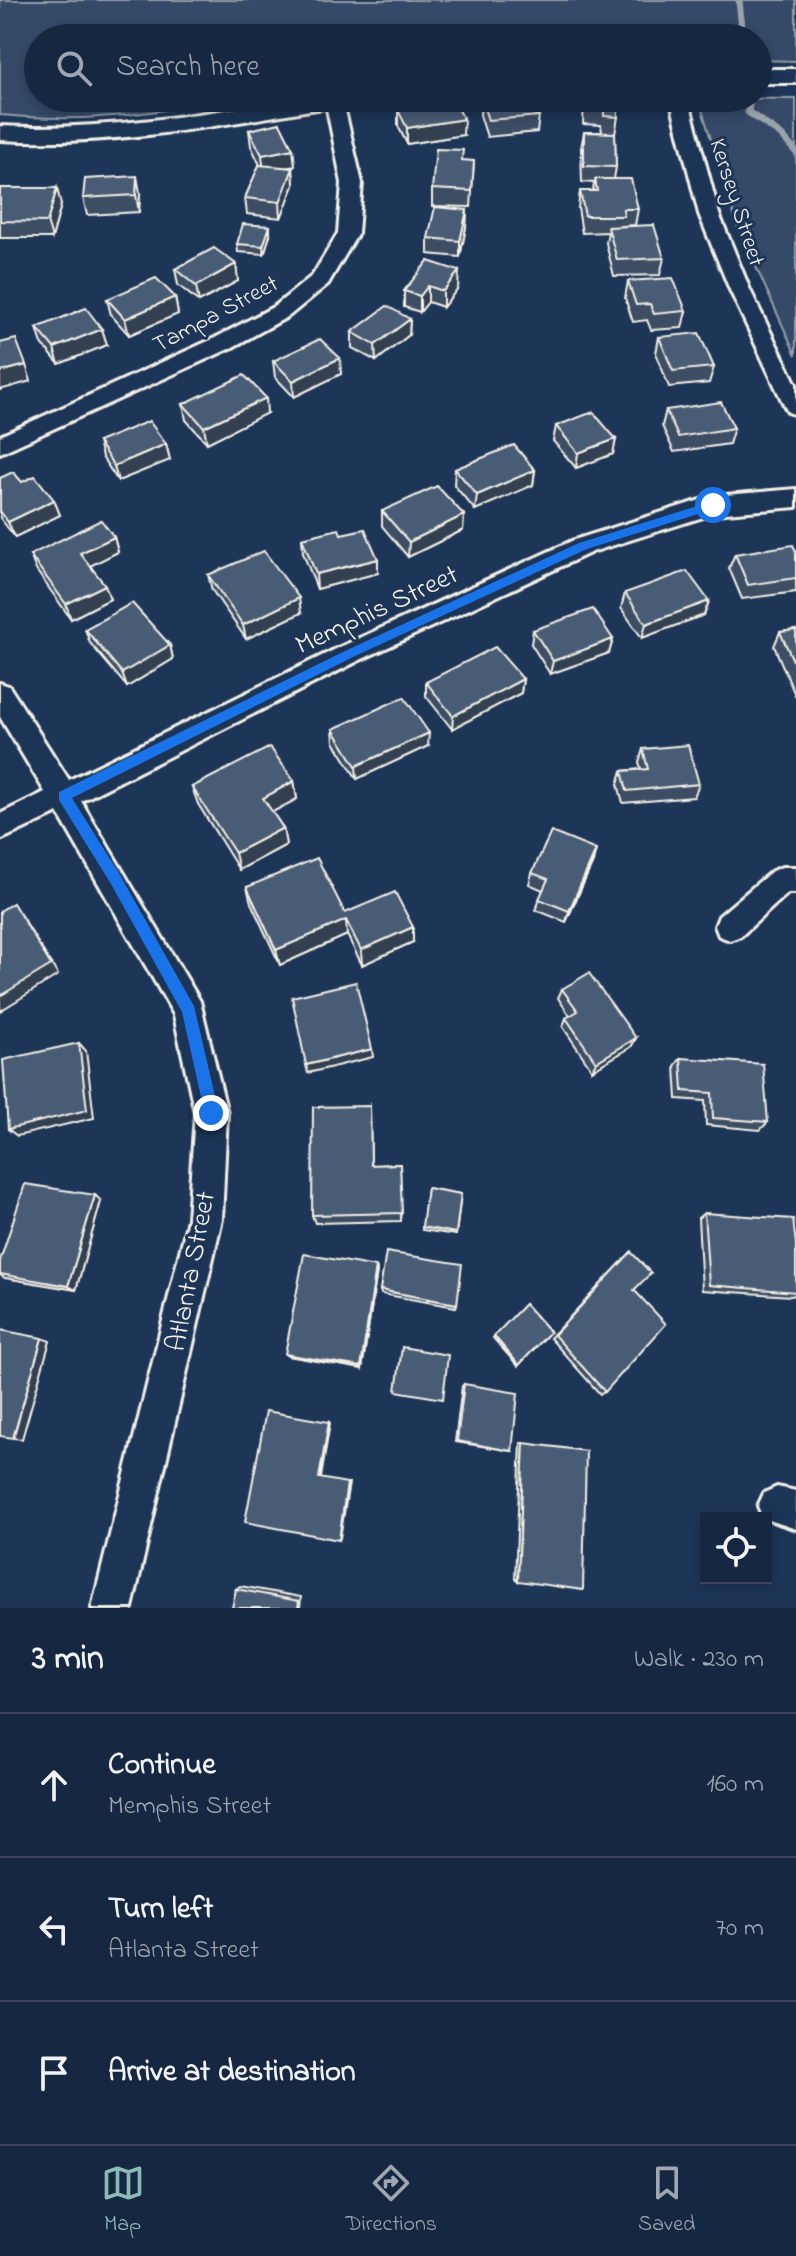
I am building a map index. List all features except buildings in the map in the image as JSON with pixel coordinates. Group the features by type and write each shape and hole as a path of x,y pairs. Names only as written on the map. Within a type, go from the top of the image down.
{"street":[{"path":"772,76 796,76"},
{"path":"0,133 70,137 150,132 262,112"},
{"name":"Tampa Street","path":"0,445 223,343 282,311 321,279 348,233 352,183 337,112"},
{"name":"Kersey Street","path":"683,112 709,214 740,290 796,407"},
{"name":"Memphis Street","path":"0,828 349,654 583,546 713,505 796,498"},
{"name":"Atlanta Street","path":"0,694 115,880 189,1011 211,1113 205,1219 112,1608"},
{"path":"730,926 782,880 796,880"}],"shaded area":[{"path":"0,0 796,0 796,61 772,60 772,24 24,24 24,112 149,112 92,118 0,115"},
{"path":"772,99 796,99 796,355 737,225 703,112 772,112"}],"waterway":[{"path":"739,0 742,24"},
{"path":"748,112 781,135 796,152"}],"route":[{"path":"211,1113 189,1011 63,796 349,654 583,546 713,505"}]}
